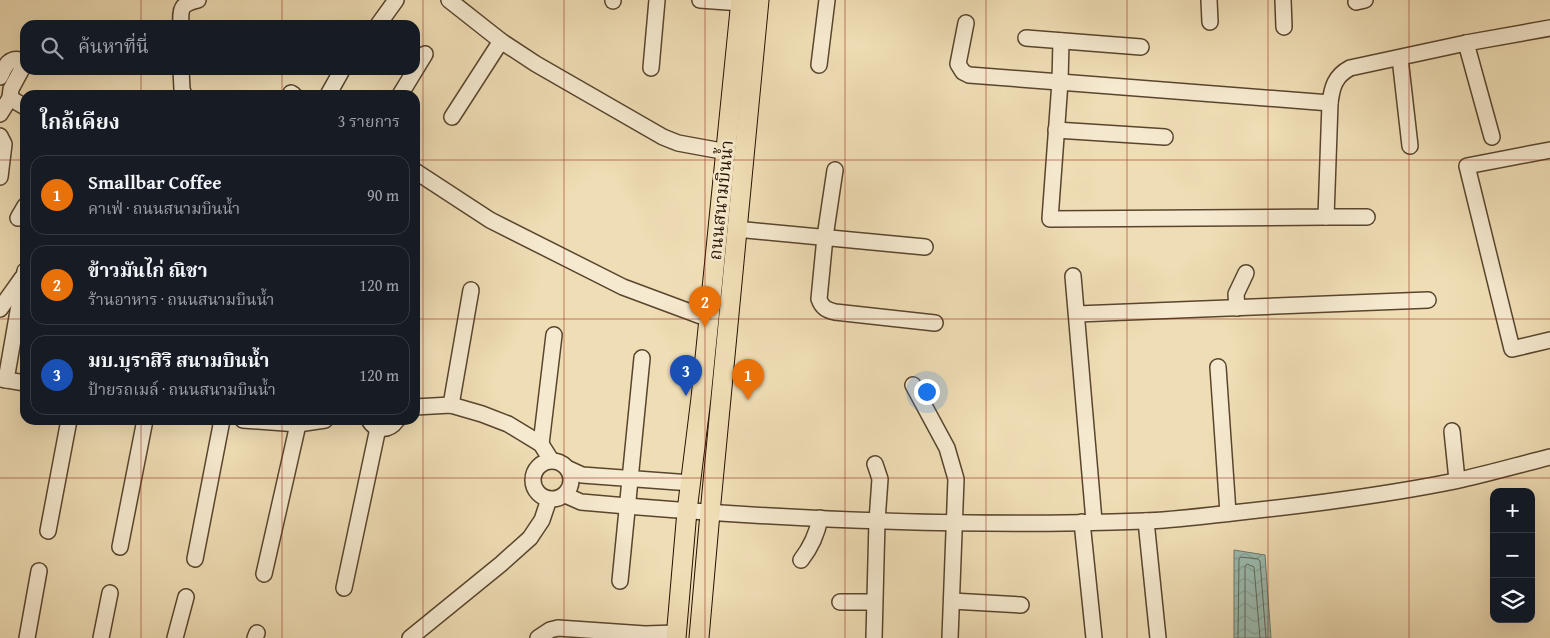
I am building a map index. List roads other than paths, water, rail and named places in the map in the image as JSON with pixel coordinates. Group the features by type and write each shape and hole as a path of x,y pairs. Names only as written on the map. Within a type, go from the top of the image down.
{"main road":[{"name":"ถนนสนามบินน้ำ","path":"676,635 687,511 727,152 747,1"},
{"name":"ถนนสนามบินน้ำ","path":"699,638 736,229 747,1"},
{"path":"678,613 702,616"}],"street":[{"path":"181,20 181,9 183,6 198,0"},
{"path":"382,20 396,0"},
{"path":"449,0 501,41 592,97 663,137 678,143 727,152"},
{"path":"651,68 657,0"},
{"path":"700,0 747,1"},
{"path":"818,65 827,0"},
{"path":"1209,0 1210,22"},
{"path":"1283,0 1284,27"},
{"path":"966,23 958,64 963,72 968,75 1330,103"},
{"path":"1326,217 1330,103 1332,87 1343,72 1350,68 1550,28"},
{"path":"1026,38 1141,47"},
{"path":"452,117 501,41"},
{"path":"1061,42 1050,220 1367,217"},
{"path":"1466,44 1492,137"},
{"path":"420,62 425,54"},
{"path":"0,77 9,61 15,58 20,60"},
{"path":"1400,58 1410,146"},
{"path":"0,114 10,98 11,89 20,72"},
{"path":"181,75 182,90"},
{"path":"331,90 339,75"},
{"path":"403,90 412,75"},
{"path":"10,98 20,105"},
{"path":"1056,130 1165,137"},
{"path":"0,136 4,144 0,177"},
{"path":"1550,150 1467,166 1512,350 1550,340"},
{"path":"835,170 825,237 819,299 821,305 827,310 935,323"},
{"path":"420,174 498,225 624,288 709,319"},
{"path":"736,229 925,247"},
{"path":"1237,308 1236,294 1246,274"},
{"path":"1073,276 1077,314 1094,638"},
{"path":"0,310 20,280"},
{"path":"451,405 471,290"},
{"path":"20,296 3,379 20,382"},
{"path":"1077,314 1428,300"},
{"path":"541,444 554,335"},
{"path":"620,581 629,506 642,358"},
{"path":"1218,367 1228,513"},
{"path":"913,385 947,448 956,479 950,638"},
{"path":"420,407 451,405 508,424 541,444 551,460"},
{"path":"48,531 68,425"},
{"path":"120,548 144,425"},
{"path":"195,559 221,425"},
{"path":"264,574 298,425"},
{"path":"344,588 373,425"},
{"path":"377,425 389,428 392,425"},
{"path":"1452,431 1457,480"},
{"path":"565,495 581,502 710,513 877,521 954,523 1146,521 1283,508 1384,494 1457,480 1550,458"},
{"path":"569,469 572,483 565,495 560,498 549,499 537,492 533,480 535,470 540,465 551,460 558,461 582,475 691,484"},
{"path":"874,638 880,479 875,464"},
{"path":"410,638 530,538 542,520 549,499"},
{"path":"801,560 816,536 820,518"},
{"path":"1146,521 1158,638"},
{"path":"27,638 39,571"},
{"path":"101,638 110,593"},
{"path":"176,638 186,597"},
{"path":"952,601 1021,605"},
{"path":"840,602 874,602"},
{"path":"547,635 558,628 619,635 676,635"}],"water":[{"path":"1234,550 1265,555 1271,638 1234,638"}],"place":[{"name":"ข้าวมันไก่ ณิชา","path":"705,327"},
{"name":"มบ.บุราสิริ สนามบินน้ำ","path":"686,396"},
{"name":"Smallbar Coffee","path":"748,400"}]}
